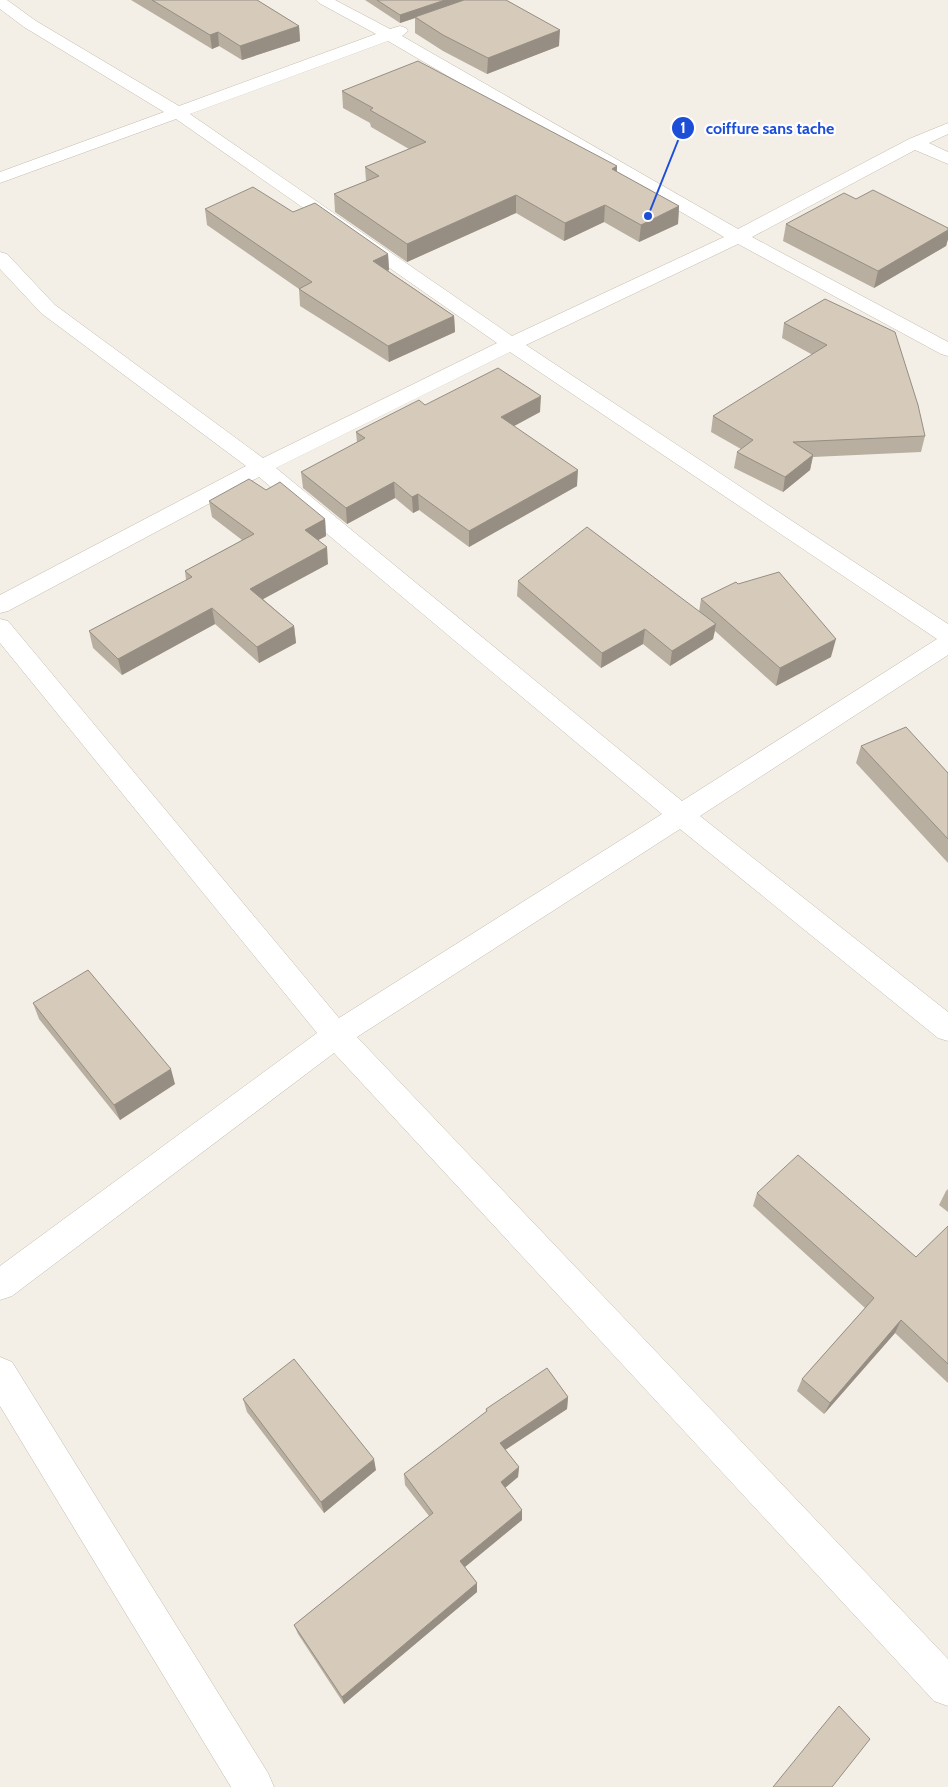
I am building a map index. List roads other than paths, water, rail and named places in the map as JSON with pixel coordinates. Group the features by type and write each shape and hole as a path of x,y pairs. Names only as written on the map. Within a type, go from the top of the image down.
{"street":[{"path":"324,0 389,35 738,237 948,350"},
{"path":"0,2 30,24 178,113 511,344 948,635"},
{"path":"0,178 416,25"},
{"path":"0,605 261,467 511,344 738,237 915,143 948,128"},
{"path":"915,143 948,159"},
{"path":"0,258 48,309 261,467 681,815 948,1029"},
{"path":"0,627 336,1035 948,1687"},
{"path":"0,1284 336,1035 948,644"},
{"path":"0,1374 254,1787"}],"place":[{"name":"coiffure sans tache","path":"648,216"}]}
